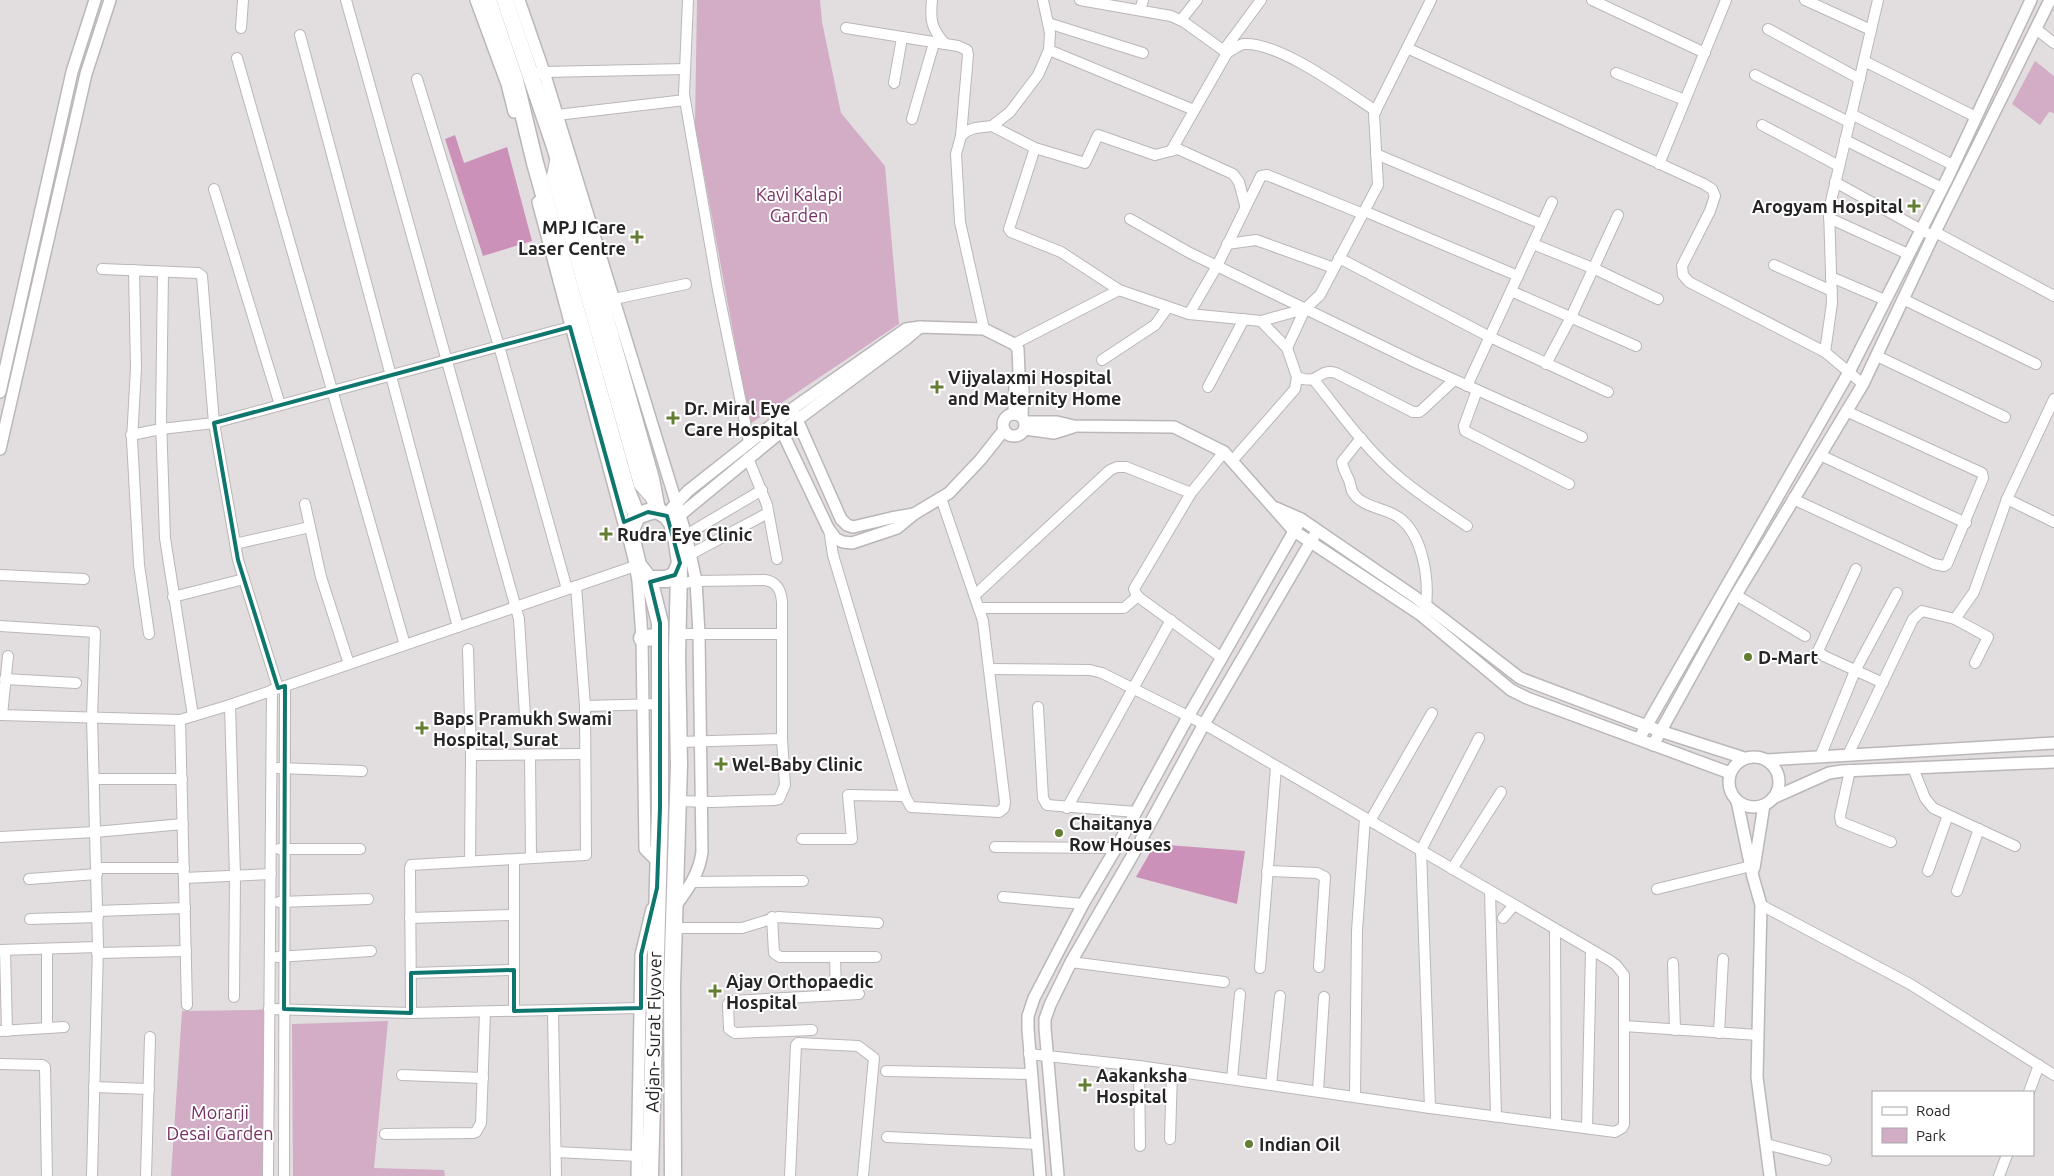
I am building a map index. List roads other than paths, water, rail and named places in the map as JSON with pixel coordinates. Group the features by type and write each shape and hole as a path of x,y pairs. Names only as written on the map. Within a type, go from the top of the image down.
{"highway":[{"path":"488,0 529,74 556,152 594,277 651,479 668,512 677,542 680,563 677,634 678,742 674,908 673,1176"},
{"path":"516,1 529,74 535,163 627,491 636,514 630,532 637,565 649,579 667,579 675,575 679,576"},
{"path":"636,514 668,512"},
{"name":"Adjan- Surat Flyover","path":"649,579 660,623 658,862 650,1176"},
{"path":"642,638 660,638"}],"street":[{"path":"0,392 72,72 95,0"},
{"path":"0,449 86,74 110,0"},
{"path":"241,28 244,0"},
{"path":"346,0 445,360 519,619 524,716"},
{"path":"476,0 507,84 570,327 637,565 642,638 645,848 658,862"},
{"path":"688,0 685,100 718,290 749,442"},
{"path":"932,0 930,18 936,34 945,44"},
{"path":"961,136 975,128 992,126 1010,112 1038,74 1049,50 1048,23 1043,0"},
{"path":"1080,0 1141,5 1181,20 1225,52"},
{"path":"1181,20 1197,0"},
{"path":"1170,150 1225,52 1261,0"},
{"path":"1287,348 1305,309 1320,295 1378,184 1376,111 1431,0"},
{"path":"1592,0 1705,53"},
{"path":"1659,164 1726,0"},
{"path":"1805,0 1871,30"},
{"path":"1825,352 1832,303 1829,210 1878,0"},
{"path":"1639,739 1849,372 1942,188 2031,0"},
{"path":"1653,745 1736,595 1863,384 1934,234 2050,0"},
{"path":"1048,23 1144,53"},
{"path":"846,28 945,44 963,48 968,54 961,136 956,154 960,222 984,329"},
{"path":"1768,29 1860,79"},
{"path":"2036,29 2054,42"},
{"path":"300,35 458,627"},
{"path":"894,83 902,38"},
{"path":"912,119 934,42"},
{"path":"1225,52 1243,44 1270,50 1311,70 1376,111"},
{"path":"1407,48 1712,189 1715,196 1710,211 1682,266 1683,275 1689,282 1825,352 1863,384"},
{"path":"1049,50 1194,110"},
{"path":"237,58 406,645"},
{"path":"1864,61 1976,117"},
{"path":"529,74 685,69"},
{"path":"1616,73 1685,100"},
{"path":"529,74 557,115 614,299 668,512 686,535 696,581 699,634 702,852 700,866 693,882 674,908"},
{"path":"1755,75 1953,165"},
{"path":"411,1013 410,868 412,865 586,855 585,706 571,587 417,79"},
{"path":"557,115 685,100"},
{"path":"1762,125 1839,166"},
{"path":"992,126 1035,148 1086,163 1098,135 1155,155 1178,148 1233,174 1239,182 1245,205"},
{"path":"1845,140 1942,188"},
{"path":"1035,148 1009,229 1011,232 1060,252 1119,290 1189,314 1261,321 1305,309"},
{"path":"1376,154 1542,224"},
{"path":"1189,314 1216,266 1258,179 1267,174 1518,276"},
{"path":"1835,182 1921,230 1934,234 2054,296"},
{"path":"214,189 280,406"},
{"path":"1552,202 1490,337 1472,388 1464,426 1465,431 1569,484"},
{"path":"1546,364 1595,268 1618,215"},
{"path":"1130,218 1190,254 1454,380 1582,437"},
{"path":"1829,218 1908,254"},
{"path":"1227,244 1256,240 1336,263 1608,392"},
{"path":"1532,244 1595,268 1658,299"},
{"path":"1774,265 1832,291"},
{"path":"102,269 198,273 202,276 214,423 236,544 244,579 278,688 285,769 283,956 284,1176"},
{"path":"134,270 136,368 131,435 139,565 149,634"},
{"path":"163,272 161,429 164,538 193,716"},
{"path":"1831,278 1886,300"},
{"path":"614,299 686,284"},
{"path":"1014,344 1119,290"},
{"path":"1511,291 1636,346"},
{"path":"1903,299 2036,364"},
{"path":"1102,360 1155,325 1168,307"},
{"path":"1208,387 1244,319"},
{"path":"1222,658 1134,593 1135,584 1190,493 1295,389 1298,377 1287,348 1261,321"},
{"path":"131,435 161,429 214,423 570,327"},
{"path":"668,512 688,491 749,442 779,426 797,421 920,327"},
{"path":"668,512 748,458 779,426 792,409 901,331 920,327 984,329 1014,344 1018,349 1019,373 1023,389 1020,435 1013,437 1004,430"},
{"path":"1877,356 2005,417"},
{"path":"5,369 18,373"},
{"path":"1298,377 1314,380 1322,373 1329,371 1336,373 1413,412 1419,412 1454,380"},
{"path":"1314,380 1361,438 1392,471 1467,526"},
{"path":"1955,619 1974,592 2007,499 2051,414 2054,399"},
{"path":"792,409 841,519 847,525 854,527 914,514"},
{"path":"1793,499 1939,566 1947,564 1966,523 1983,478 1982,473 1846,411"},
{"path":"779,426 828,529 836,539 852,543 897,528 914,514 949,493 964,479 1004,430 1004,419 1057,422 1074,426 1174,427 1228,457 1294,531 1420,615 1519,695 1730,773"},
{"path":"1361,438 1342,462 1352,491 1370,506 1387,510 1400,518 1415,538 1426,570 1428,590 1426,606"},
{"path":"1820,455 1966,523"},
{"path":"748,458 762,490 777,559"},
{"path":"975,595 1110,470 1117,467 1126,467 1190,493"},
{"path":"686,535 762,490"},
{"path":"828,529 834,559 905,796 913,808 999,812 1004,808 1005,802 985,632 975,595 941,498"},
{"path":"2007,499 2054,522"},
{"path":"305,504 321,577 349,664"},
{"path":"1274,507 1301,519 1426,606 1520,678 1646,726 1744,758"},
{"path":"691,554 768,512"},
{"path":"1040,1176 1028,1016 1034,998 1083,904 1301,519"},
{"path":"236,544 310,527"},
{"path":"1058,1176 1045,1019 1071,962 1135,852 1204,724 1317,531"},
{"path":"8,656 1,715 180,720 230,705 637,565"},
{"path":"1856,569 1818,651 1824,656 1883,683"},
{"path":"0,575 84,579"},
{"path":"677,801 774,800 780,799 784,785 782,634 781,595 779,588 771,582 696,581 679,576"},
{"path":"173,597 244,579"},
{"path":"1820,757 1855,671 1897,593"},
{"path":"1736,595 1804,636"},
{"path":"979,608 1124,608 1138,596"},
{"path":"1848,755 1917,615 1922,612 1955,619 1988,636 1974,663"},
{"path":"1067,808 1170,620"},
{"path":"0,626 95,632 92,717 98,950 92,1176"},
{"path":"677,634 782,634"},
{"path":"468,649 471,755 470,861"},
{"path":"990,669 1090,670 1102,673 1189,715 1616,964 1624,975 1624,1124 1616,1132 1430,1108 1139,1066 1047,1054 1030,1054"},
{"path":"5,679 76,683"},
{"path":"268,1176 272,768 278,688"},
{"path":"585,706 660,704"},
{"path":"230,705 235,876 234,997"},
{"path":"1038,707 1044,802 1052,807 1136,812"},
{"path":"1355,1096 1357,931 1367,820 1432,713"},
{"path":"180,720 187,1005"},
{"path":"1430,1108 1421,850 1479,738"},
{"path":"678,742 782,739"},
{"path":"1770,1176 1757,1077 1761,905 1737,801 1730,792 1728,784 1730,773 1737,762 1752,756 1767,760 2054,743"},
{"path":"471,755 585,754"},
{"path":"530,755 531,858"},
{"path":"1752,871 1768,801 1778,790 1778,773 1767,760"},
{"path":"1737,801 1750,807 1768,801 1829,773 1850,770 2054,762"},
{"path":"1260,968 1276,767"},
{"path":"272,768 362,771"},
{"path":"1913,768 1929,804 1948,815 2015,846"},
{"path":"1850,770 1840,816 1842,822 1891,842"},
{"path":"94,779 182,780"},
{"path":"1452,869 1501,792"},
{"path":"802,839 852,839 848,795 905,796"},
{"path":"1928,871 1948,815"},
{"path":"0,837 95,832 183,824"},
{"path":"1957,891 1979,829"},
{"path":"995,847 1116,848"},
{"path":"271,849 360,849"},
{"path":"514,860 514,1011"},
{"path":"29,879 97,871 235,876 271,874"},
{"path":"1267,871 1317,873 1325,877 1320,966"},
{"path":"1657,889 1752,871"},
{"path":"693,882 803,881"},
{"path":"637,1176 642,1008 641,955 657,888"},
{"path":"1490,891 1496,1116"},
{"path":"1003,897 1083,904"},
{"path":"271,902 368,899"},
{"path":"1503,918 1514,905"},
{"path":"1761,905 1910,984 2054,1075"},
{"path":"30,919 185,908"},
{"path":"410,918 514,915"},
{"path":"674,928 742,928 772,917 878,923"},
{"path":"772,917 774,953 776,956 876,956"},
{"path":"1555,929 1556,1124"},
{"path":"47,949 47,1028"},
{"path":"64,1027 3,1031 2,950 186,951"},
{"path":"1586,1128 1591,950"},
{"path":"270,957 371,951"},
{"path":"835,957 836,994"},
{"path":"1719,1032 1723,959"},
{"path":"1071,962 1224,982"},
{"path":"1674,963 1675,1030"},
{"path":"411,974 514,970"},
{"path":"812,1030 735,1033 730,1029 728,1004 732,1001 858,994"},
{"path":"1232,1079 1240,994"},
{"path":"1271,1084 1280,996"},
{"path":"1318,1091 1324,997"},
{"path":"270,1008 411,1013 642,1008"},
{"path":"553,1011 556,1176"},
{"path":"385,1134 476,1132 481,1123 485,1012"},
{"path":"1624,1026 1758,1035"},
{"path":"146,1176 150,1037"},
{"path":"790,1176 796,1045 798,1043 858,1046 874,1058 863,1176"},
{"path":"0,1064 42,1065 45,1067 47,1176"},
{"path":"2030,1091 2039,1065"},
{"path":"1139,1066 1140,1146"},
{"path":"886,1071 1031,1074"},
{"path":"1170,1139 1172,1071"},
{"path":"402,1075 483,1078"},
{"path":"94,1087 149,1089"},
{"path":"887,1137 1037,1144"},
{"path":"1766,1144 1826,1160"},
{"path":"556,1152 638,1156"},
{"path":"1999,1176 2007,1156"}],"place":[{"name":"Arogyam Hospital","path":"1914,206"},
{"name":"MPJ ICare Laser Centre","path":"637,237"},
{"name":"Vijyalaxmi Hospital and Maternity Home","path":"937,387"},
{"name":"Dr. Miral Eye Care Hospital","path":"673,418"},
{"name":"Rudra Eye Clinic","path":"606,534"},
{"name":"D-Mart","path":"1748,657"},
{"name":"Baps Pramukh Swami Hospital, Surat","path":"422,728"},
{"name":"Wel-Baby Clinic","path":"721,764"},
{"name":"Chaitanya Row Houses","path":"1059,833"},
{"name":"Ajay Orthopaedic Hospital","path":"715,991"},
{"name":"Aakanksha Hospital","path":"1085,1085"},
{"name":"Indian Oil","path":"1249,1144"}],"park label":[{"name":"Kavi Kalapi Garden","path":"799,204"},
{"name":"Morarji Desai Garden","path":"220,1122"}]}
